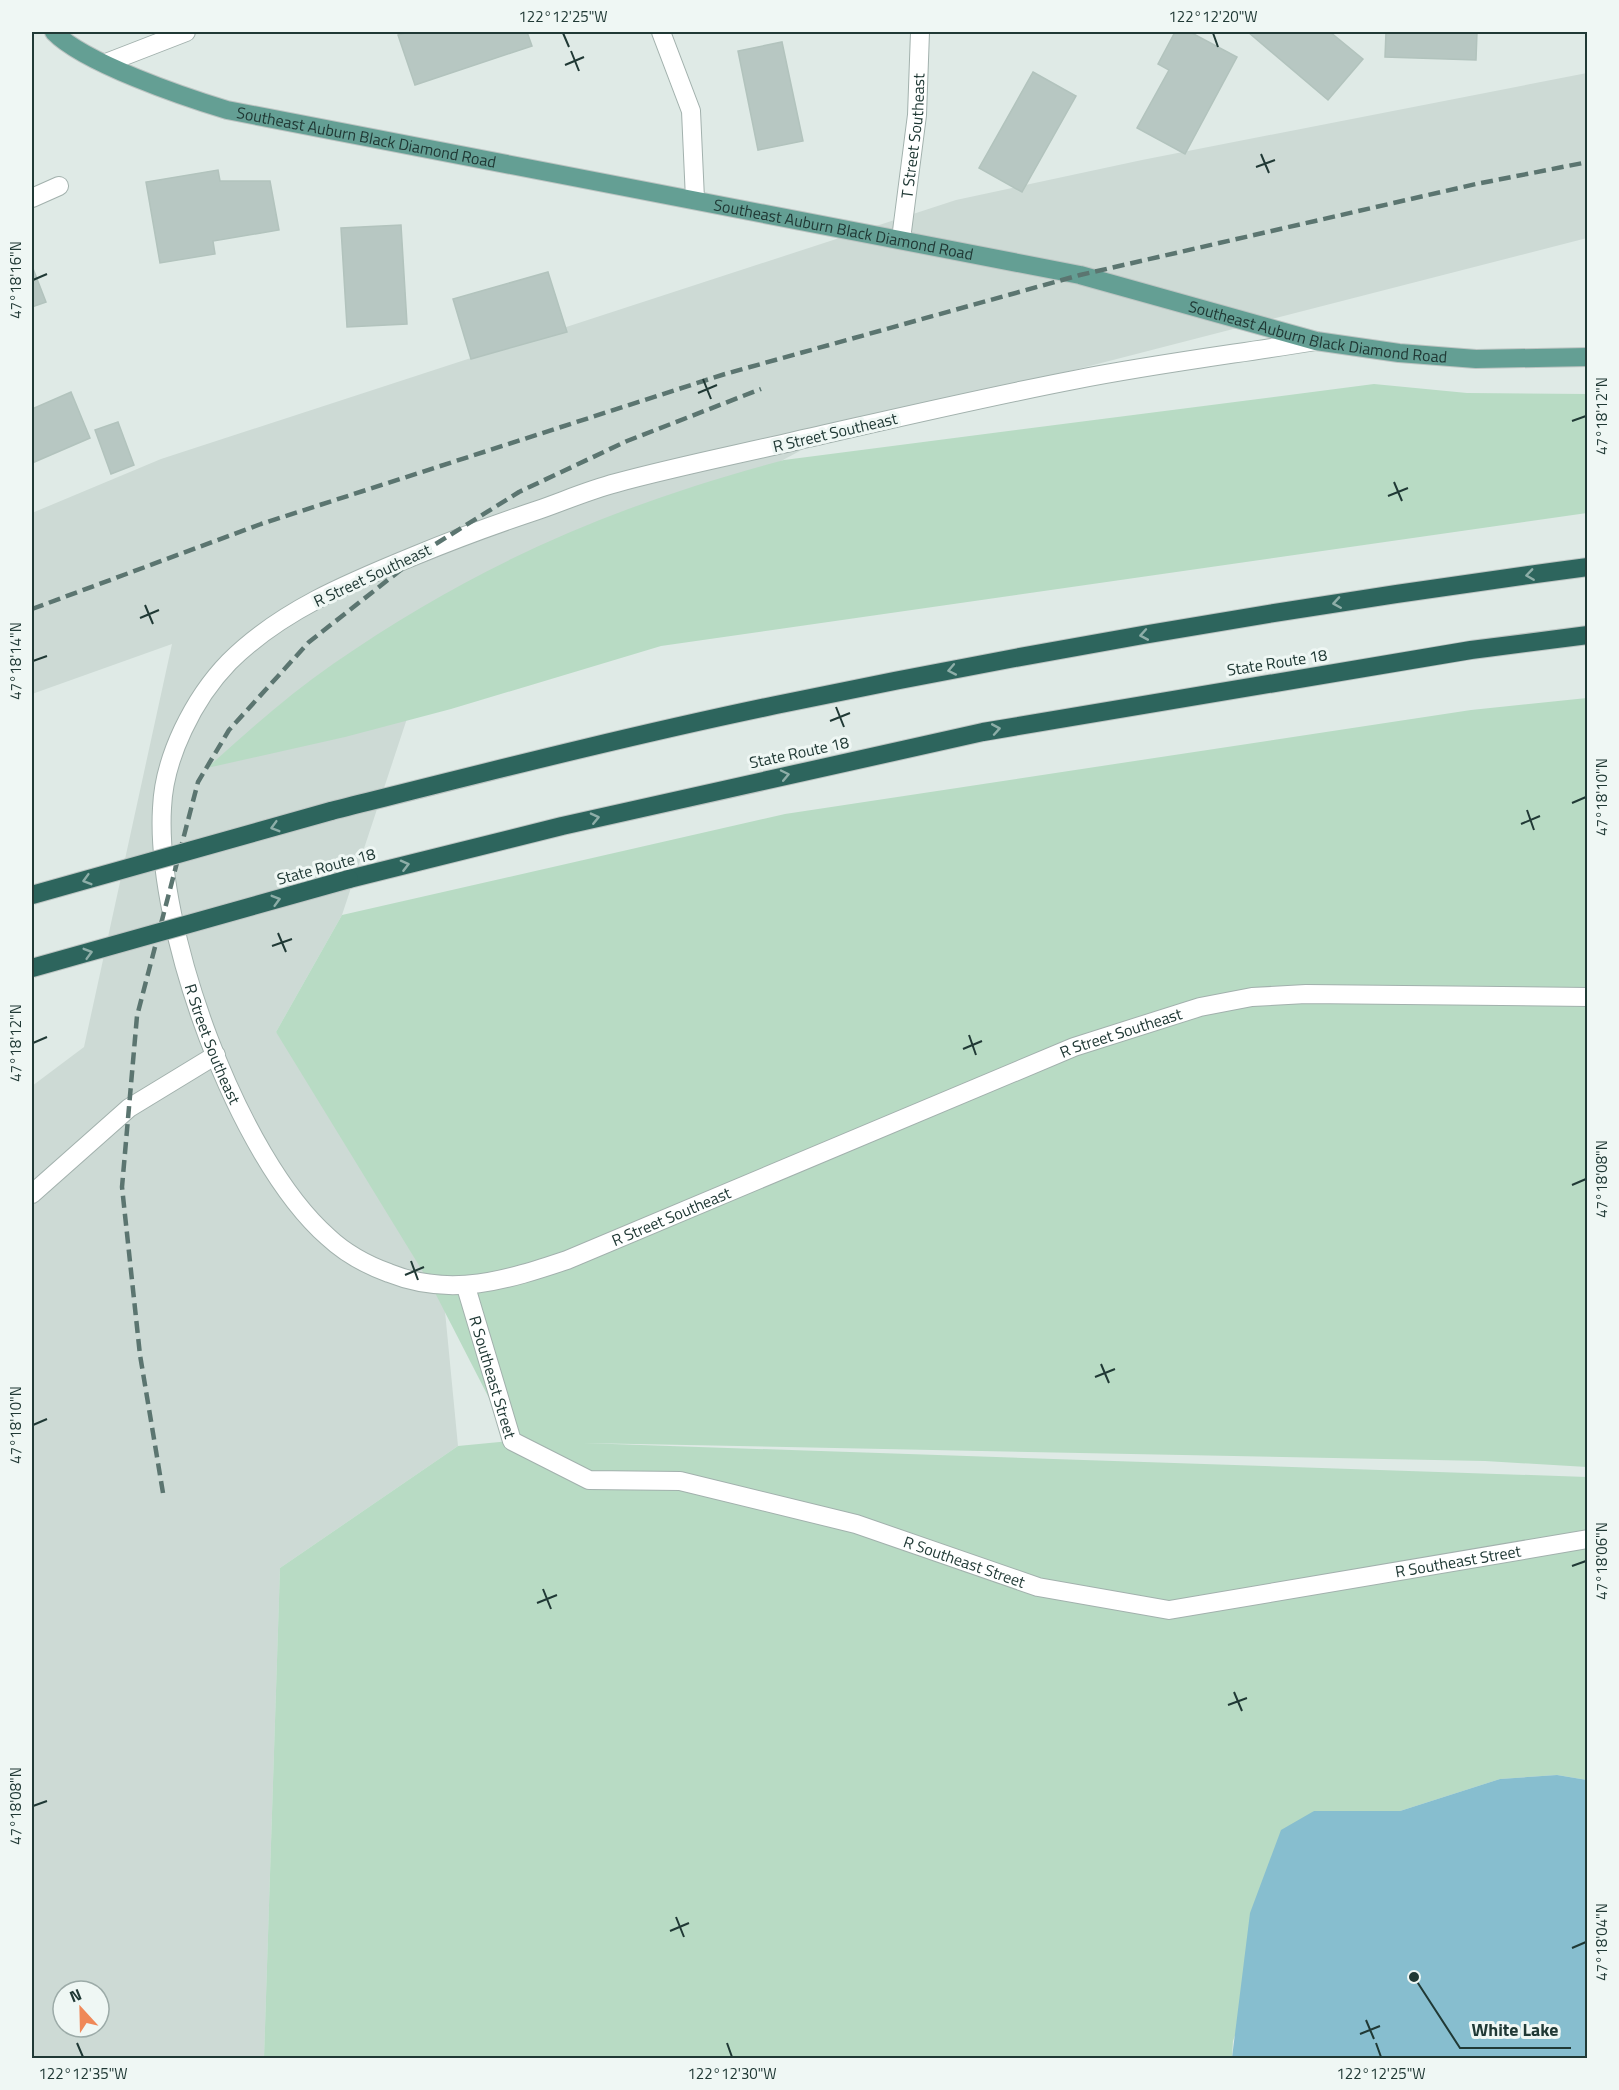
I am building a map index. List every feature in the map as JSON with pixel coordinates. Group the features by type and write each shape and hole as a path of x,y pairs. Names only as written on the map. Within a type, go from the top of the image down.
{"highway":[{"path":"32,896 331,811 557,755 915,677 1204,624 1587,567"},
{"name":"State Route 18","path":"32,968 349,879 562,825 983,732 1460,652 1587,635"}],"main road":[{"path":"54,32 106,63"},
{"name":"Southeast Auburn Black Diamond Road","path":"106,63 185,97 228,110 1080,275 1316,341 1399,353 1476,358 1587,357"}],"street":[{"path":"106,63 186,32"},
{"path":"661,32 691,111 695,199"},
{"name":"T Street Southeast","path":"901,239 917,115 920,32"},
{"path":"32,198 59,186"},
{"name":"R Street Southeast","path":"1316,341 1079,379 893,418 612,484 447,542 331,590 273,626 230,661 205,690 171,762 162,805 168,895 191,988 216,1055 248,1126 273,1171 299,1206 326,1236 354,1257 391,1275 431,1285 466,1287 509,1279 567,1260 1074,1047 1200,1007 1252,997 1306,994 1587,997"},
{"path":"32,1194 129,1108 216,1055"},
{"name":"R Southeast Street","path":"466,1287 512,1442 589,1480 680,1480 856,1524 1038,1587 1170,1610 1587,1539"}],"shaded area":[{"path":"1587,73 1587,238 837,431 430,649 342,915 276,1032 436,1218 458,1446 280,1568 264,2058 32,2058 32,1086 84,1047 172,644 32,694 32,513 161,459 956,200 1142,160"}],"green space":[{"path":"1374,384 1467,393 1587,394 1587,513 661,646 451,709 345,737 207,768 268,714 316,676 386,629 440,597 549,541 605,518 722,477 784,460"},
{"path":"1587,698 1587,1467 1485,1461 583,1443 1587,1477 1587,1780 1557,1775 1500,1779 1400,1811 1314,1811 1233,2041 1232,2058 264,2058 280,1568 458,1446 511,1441 431,1285 276,1032 342,915 785,814 1471,710"}],"water":[{"path":"1557,1775 1587,1780 1587,2058 1232,2058 1250,1913 1281,1830 1314,1811 1400,1811 1500,1779"}],"building":[{"path":"409,32 527,32 532,46 415,85 398,35"},
{"path":"1175,32 1190,32 1237,57 1185,154 1137,128 1169,70 1158,64"},
{"path":"1248,32 1330,32 1363,59 1328,100"},
{"path":"1386,32 1477,32 1476,60 1385,57"},
{"path":"782,42 803,141 758,150 738,51"},
{"path":"1033,72 1076,96 1022,192 979,168"},
{"path":"218,170 220,181 270,181 279,230 213,241 215,254 160,263 146,182"},
{"path":"401,225 407,324 347,327 341,228"},
{"path":"32,266 46,302 32,307"},
{"path":"548,272 567,332 471,359 453,299"},
{"path":"71,392 90,438 32,463 32,409"},
{"path":"118,422 134,465 111,474 95,430"}],"railway":[{"path":"32,609 261,524 725,374 1080,275 1476,184 1588,162"},
{"path":"163,1493 140,1355 122,1187 137,1016 198,782 229,730 309,642 426,550 519,492 627,441 761,389"}],"place":[{"name":"White Lake","path":"1414,1977"}]}
